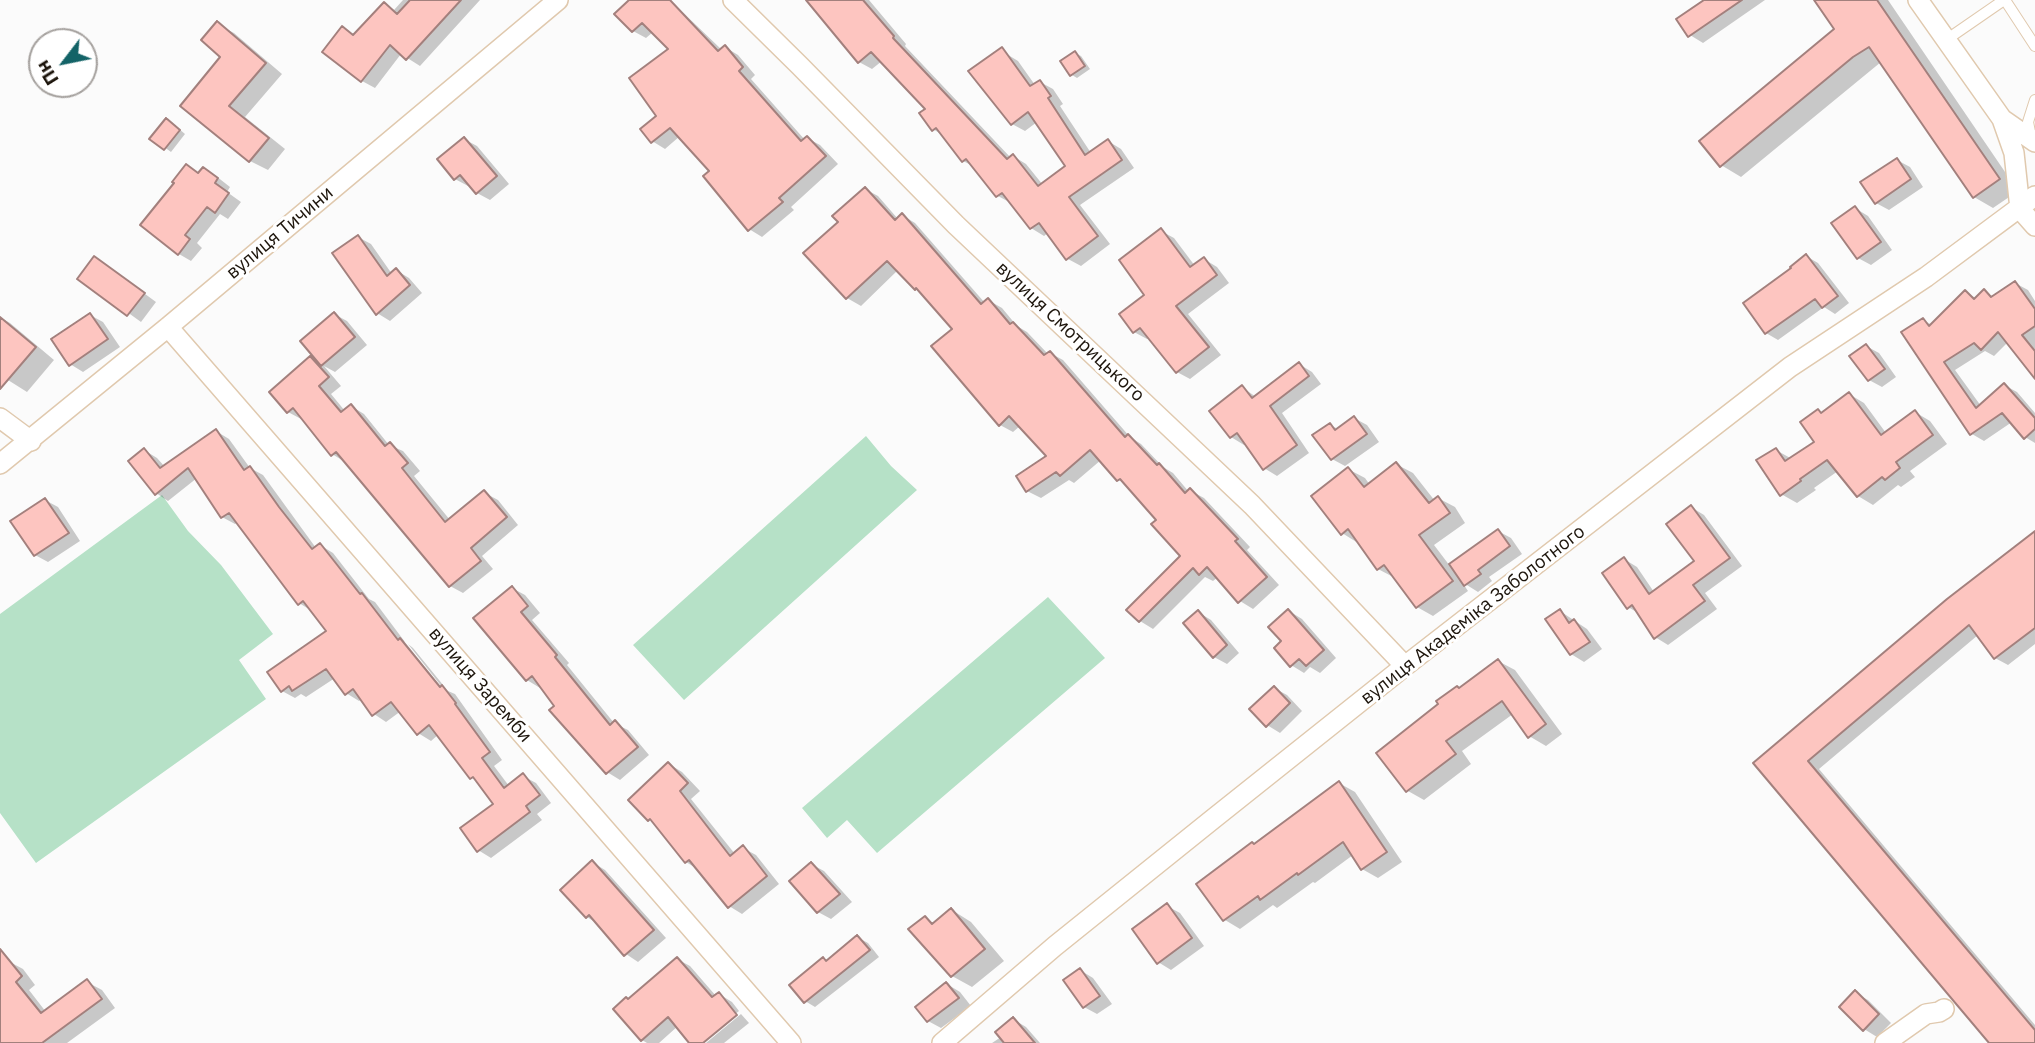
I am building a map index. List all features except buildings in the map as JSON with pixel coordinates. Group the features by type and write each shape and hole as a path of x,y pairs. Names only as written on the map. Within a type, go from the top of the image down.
{"street":[{"name":"вулиця Тичини","path":"0,464 169,327 558,0"},
{"name":"вулиця Смотрицького","path":"733,0 956,225 1252,505 1405,666"},
{"path":"1918,0 2002,119 2014,153 2020,209 2035,226"},
{"path":"2002,119 2034,142"},
{"name":"вулиця Академіка Заболотного","path":"942,1043 1055,946 1405,666 1790,368 1926,277 2035,196"},
{"name":"вулиця Заремби","path":"169,327 790,1043"},
{"path":"0,418 30,441"},
{"path":"1885,1043 1926,1014 1944,1009"}],"lane":[{"path":"1946,40 2004,0 2035,46"},
{"path":"2034,142 2028,121 2035,100"}],"green space":[{"path":"866,436 891,466 917,490 684,700 633,645"},
{"path":"162,495 188,531 221,565 273,634 239,660 266,699 36,863 0,813 0,614"},
{"path":"1048,597 1105,658 877,853 847,820 827,838 802,808"}]}
